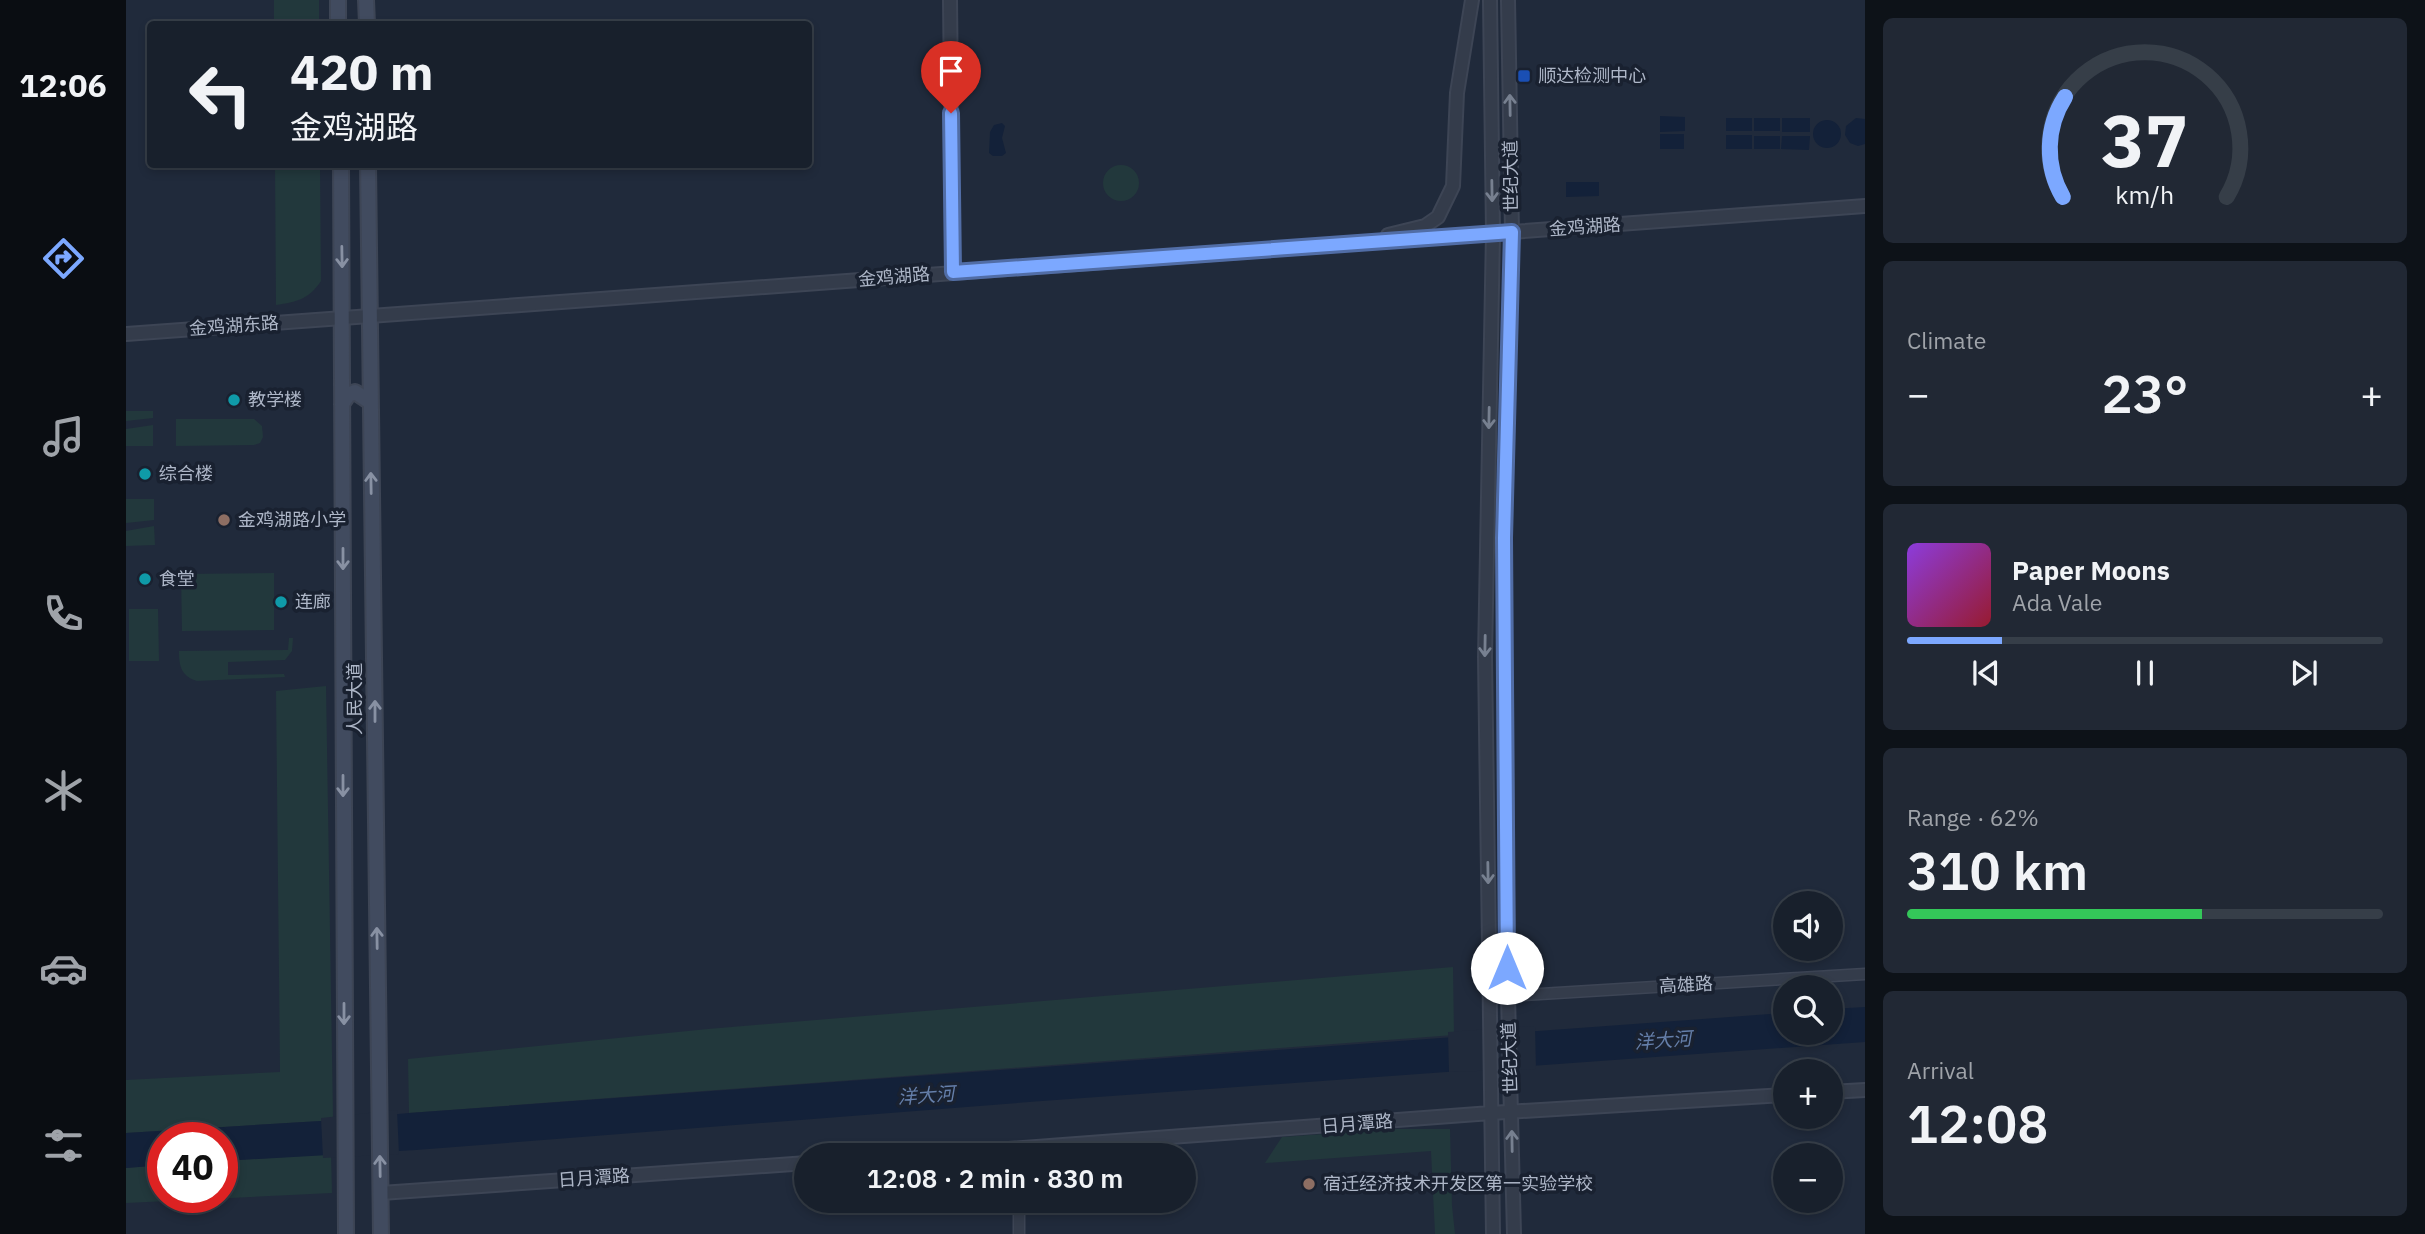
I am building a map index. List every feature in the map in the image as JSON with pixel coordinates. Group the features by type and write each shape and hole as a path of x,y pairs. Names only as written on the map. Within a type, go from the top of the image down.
{"main road":[{"path":"338,0 338,21"},
{"path":"366,0 367,21"},
{"name":"人民大道","path":"341,168 346,1234"},
{"name":"人民大道","path":"368,168 381,1234"},
{"path":"341,221 350,228 358,228 368,221"},
{"path":"342,404 348,395 355,392 370,402"}],"street":[{"path":"950,0 953,272"},
{"path":"1351,243 1425,226 1438,218 1446,203 1452,186 1457,93 1472,0"},
{"name":"世纪大道","path":"1490,0 1493,233 1485,657 1493,1234"},
{"name":"世纪大道","path":"1508,0 1512,232 1504,538 1508,996 1514,1234"},
{"name":"金鸡湖路","path":"342,319 1865,206"},
{"name":"金鸡湖东路","path":"126,334 342,319"},
{"name":"高雄路","path":"1508,996 1865,975"},
{"path":"1843,1091 1865,1090"},
{"name":"日月潭路","path":"1127,1143 1491,1113 1773,1096"},
{"name":"日月潭路","path":"381,1193 794,1165"},
{"path":"1018,1213 1019,1234"}],"green space":[{"path":"274,0 319,0 319,21 274,21"},
{"path":"1121,165 1134,170 1139,183 1134,196 1121,201 1108,196 1103,183 1108,170"},
{"path":"275,168 320,168 321,281 302,299 276,305"},
{"path":"126,411 153,411 153,418 126,421"},
{"path":"176,419 254,419 262,426 263,437 260,443 254,445 176,446"},
{"path":"153,425 153,446 126,446 126,429"},
{"path":"126,499 154,499 154,520 126,523"},
{"path":"154,526 155,545 126,546 126,531"},
{"path":"274,573 274,630 182,631 181,574"},
{"path":"129,609 158,609 159,661 129,661"},
{"path":"289,638 293,638 292,651 285,660 228,662 228,675 284,674 285,677 197,681 187,676 180,666 179,651 288,650"},
{"path":"326,686 333,1117 321,1121 238,1126 238,1122 147,1122 147,1132 126,1133 126,1080 280,1072 276,691"},
{"path":"1453,967 1454,1035 409,1113 408,1059 708,1029"},
{"path":"1395,1129 1450,1129 1455,1234 1435,1234 1431,1151 1265,1163 1282,1137"},
{"path":"331,1154 332,1193 238,1198 238,1160"},
{"path":"147,1166 147,1202 126,1203 126,1168"}],"water":[{"path":"1660,116 1685,117 1685,131 1660,132"},
{"path":"1726,118 1752,118 1752,131 1726,131"},
{"path":"1754,118 1780,118 1780,131 1754,131"},
{"path":"1782,118 1810,118 1810,132 1782,132"},
{"path":"1856,118 1865,119 1865,144 1858,146 1850,143 1845,135 1846,126"},
{"path":"1827,120 1837,124 1841,134 1837,144 1827,148 1817,144 1813,134 1817,124"},
{"path":"1002,123 1005,126 1002,138 1006,153 993,156 989,153 990,132 994,125"},
{"path":"1660,134 1684,134 1684,149 1660,149"},
{"path":"1726,135 1752,135 1752,149 1726,149"},
{"path":"1754,136 1780,136 1780,149 1754,149"},
{"path":"1782,136 1810,136 1809,150 1781,149"},
{"path":"1566,182 1599,182 1599,196 1566,197"},
{"path":"1865,1007 1865,1042 1843,1044 1843,1008"},
{"name":"洋大河","path":"1773,1014 1773,1045 1823,1045 1042,1101 416,1150 238,1160 238,1126"},
{"path":"147,1132 147,1166 126,1168 126,1133"}],"pier":[{"path":"1535,1026 1536,1069 1449,1072 1448,1032"},
{"path":"397,1110 399,1154 323,1158 321,1118"}],"place":[{"name":"顺达检测中心","path":"1524,76"},
{"name":"教学楼","path":"234,400"},
{"name":"综合楼","path":"145,474"},
{"name":"金鸡湖路小学","path":"224,520"},
{"name":"食堂","path":"145,579"},
{"name":"连廊","path":"281,602"},
{"name":"宿迁经济技术开发区第一实验学校","path":"1309,1184"}],"route":[{"path":"951,113 953,272 1512,232 1504,538 1507,968"}]}
